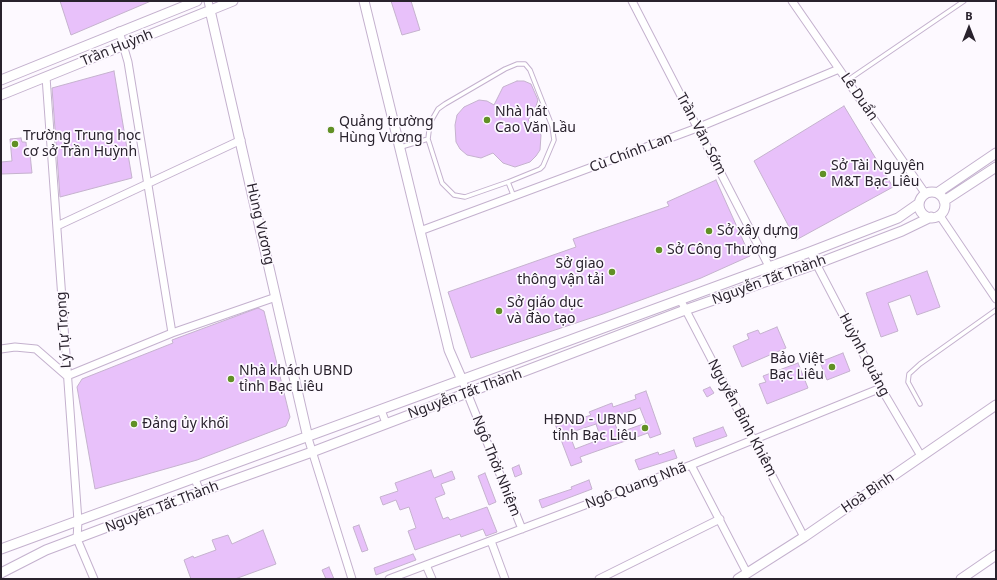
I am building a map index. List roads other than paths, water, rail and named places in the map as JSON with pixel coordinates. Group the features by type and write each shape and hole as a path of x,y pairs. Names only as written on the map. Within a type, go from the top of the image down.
{"street":[{"name":"Trần Huỳnh","path":"1,80 119,31 197,1"},
{"name":"Trần Huỳnh","path":"1,95 124,45 209,6 233,1"},
{"path":"364,1 401,146 420,232 449,350 462,380"},
{"name":"Trần Văn Sớm","path":"632,1 697,128 771,267 775,278"},
{"name":"Lê Duẩn","path":"792,1 925,193"},
{"name":"Hùng Vương","path":"209,6 241,140 308,438"},
{"path":"119,31 124,45 149,183 172,333"},
{"name":"Cù Chính Lan","path":"420,232 697,128 839,69"},
{"name":"Lý Tự Trọng","path":"46,77 78,521 77,539 94,579"},
{"path":"57,226 241,140"},
{"path":"925,193 937,193 996,154"},
{"path":"944,201 996,167"},
{"name":"Nguyễn Tất Thành","path":"1,549 308,438 810,252 898,218 918,204 920,197 925,193"},
{"path":"918,204 924,216 935,216 945,206 944,201 937,193"},
{"path":"935,216 996,299"},
{"name":"Nguyễn Tất Thành","path":"1,573 46,550 312,452 685,310 816,264 902,231 935,216"},
{"name":"Huỳnh Quảng","path":"810,252 881,388 921,456"},
{"path":"1,349 15,347 36,348 67,376 172,333 276,297"},
{"name":"Nguyễn Bỉnh Khiêm","path":"680,299 804,537"},
{"path":"567,341 572,354"},
{"name":"Ngô Thời Nhiệm","path":"462,380 522,529"},
{"name":"Ngô Quang Nhã","path":"389,579 691,465 881,388"},
{"name":"Hoà Bình","path":"738,579 804,537 996,405"},
{"path":"382,410 386,423"},
{"path":"308,438 352,579"},
{"path":"691,465 747,573"},
{"path":"195,479 200,492"},
{"path":"599,579 720,519"},
{"path":"491,541 505,579"},
{"path":"961,579 996,555"},
{"path":"426,565 432,579"}],"lane":[{"path":"848,80 964,1"},
{"path":"517,64 525,64 530,70 552,126 554,140 543,166 540,169 508,182 465,197 454,195 442,183 428,139 430,123 438,109 505,69 517,64"},
{"path":"401,146 428,139"},
{"path":"508,182 514,196"},
{"path":"920,404 908,382 910,374 920,364 996,310"}],"place":[{"name":"Nhà hát Cao Văn Lầu","path":"487,120"},
{"name":"Quảng trường Hùng Vương","path":"331,130"},
{"name":"Trường Trung học cơ sở Trần Huỳnh","path":"15,144"},
{"name":"Sở Tài Nguyên M&T Bạc Liêu","path":"823,174"},
{"name":"Sở xây dựng","path":"709,231"},
{"name":"Sở Công Thương","path":"659,250"},
{"name":"Sở giao thông vận tải","path":"612,272"},
{"name":"Sở giáo dục và đào tạo","path":"499,311"},
{"name":"Bảo Việt Bạc Liêu","path":"832,367"},
{"name":"Nhà khách UBND tỉnh Bạc Liêu","path":"231,379"},
{"name":"Đảng ủy khối","path":"134,424"},
{"name":"HĐND - UBND tỉnh Bạc Liêu","path":"645,428"}]}
